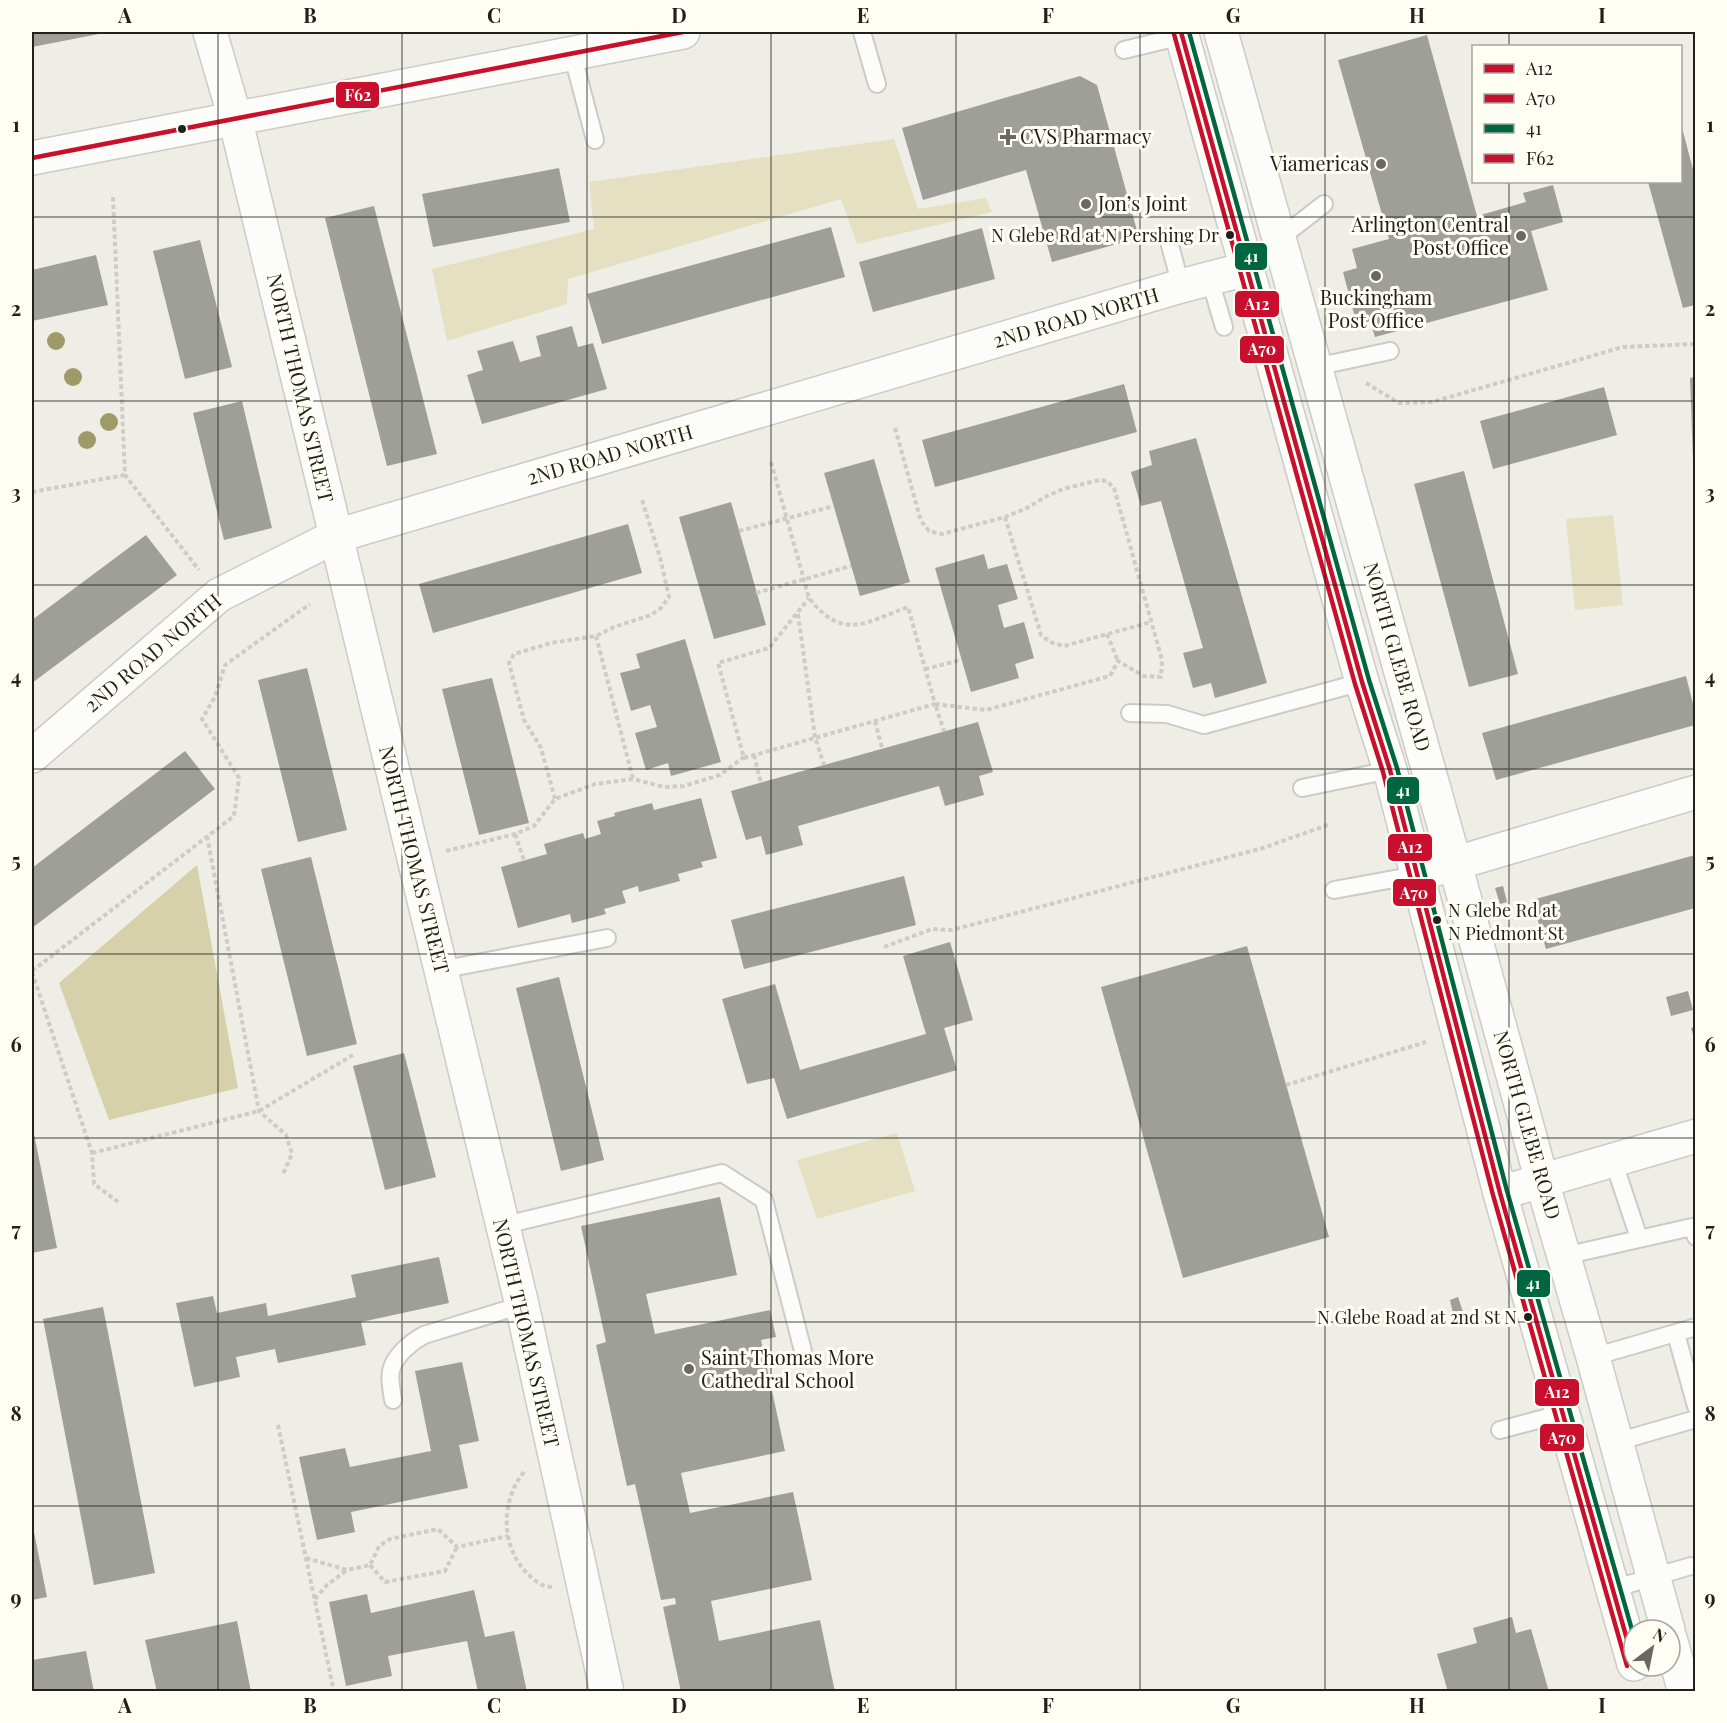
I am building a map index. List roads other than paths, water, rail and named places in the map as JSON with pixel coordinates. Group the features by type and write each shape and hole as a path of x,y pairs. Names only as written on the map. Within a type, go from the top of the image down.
{"street":[{"name":"NORTH THOMAS STREET","path":"210,32 236,118 501,1226 522,1305 607,1692"},
{"path":"32,158 236,118 587,44 683,32"},
{"name":"NORTH GLEBE ROAD","path":"1221,32 1665,1618"},
{"name":"NORTH GLEBE ROAD","path":"1182,34 1362,682 1390,770 1460,1032 1500,1193 1622,1624"},
{"name":"2ND ROAD NORTH","path":"32,756 219,595 336,536 1246,269"},
{"path":"1416,874 1695,792"},
{"path":"1500,1193 1695,1136"}],"lane":[{"path":"862,32 877,84"},
{"path":"1124,50 1182,34"},
{"path":"587,44 595,140"},
{"path":"1279,239 1324,204"},
{"path":"1168,238 1224,327"},
{"path":"1315,367 1390,351"},
{"path":"1130,713 1167,714 1204,724 1362,682"},
{"path":"1302,788 1390,770"},
{"path":"1334,890 1416,874"},
{"path":"440,970 607,938"},
{"path":"1613,1160 1640,1238"},
{"path":"501,1226 722,1173 764,1200 803,1351"},
{"path":"1564,1256 1692,1227 1695,1237"},
{"path":"393,1400 391,1370 404,1349 412,1342 424,1335 522,1305"},
{"path":"1593,1357 1695,1327"},
{"path":"1676,1334 1695,1406"},
{"path":"1500,1430 1564,1413"},
{"path":"1616,1442 1695,1419"},
{"path":"1612,1589 1691,1566"}],"place":[{"name":"CVS Pharmacy","path":"1008,137"},
{"name":"Viamericas","path":"1381,164"},
{"name":"Jon’s Joint","path":"1086,204"},
{"name":"N Glebe Rd at N Pershing Dr","path":"1230,235"},
{"name":"Arlington Central Post Office","path":"1521,236"},
{"name":"Buckingham Post Office","path":"1376,276"},
{"name":"N Glebe Rd at N Piedmont St","path":"1437,920"},
{"name":"N Glebe Road at 2nd St N","path":"1528,1317"},
{"name":"Saint Thomas More Cathedral School","path":"689,1369"}]}
